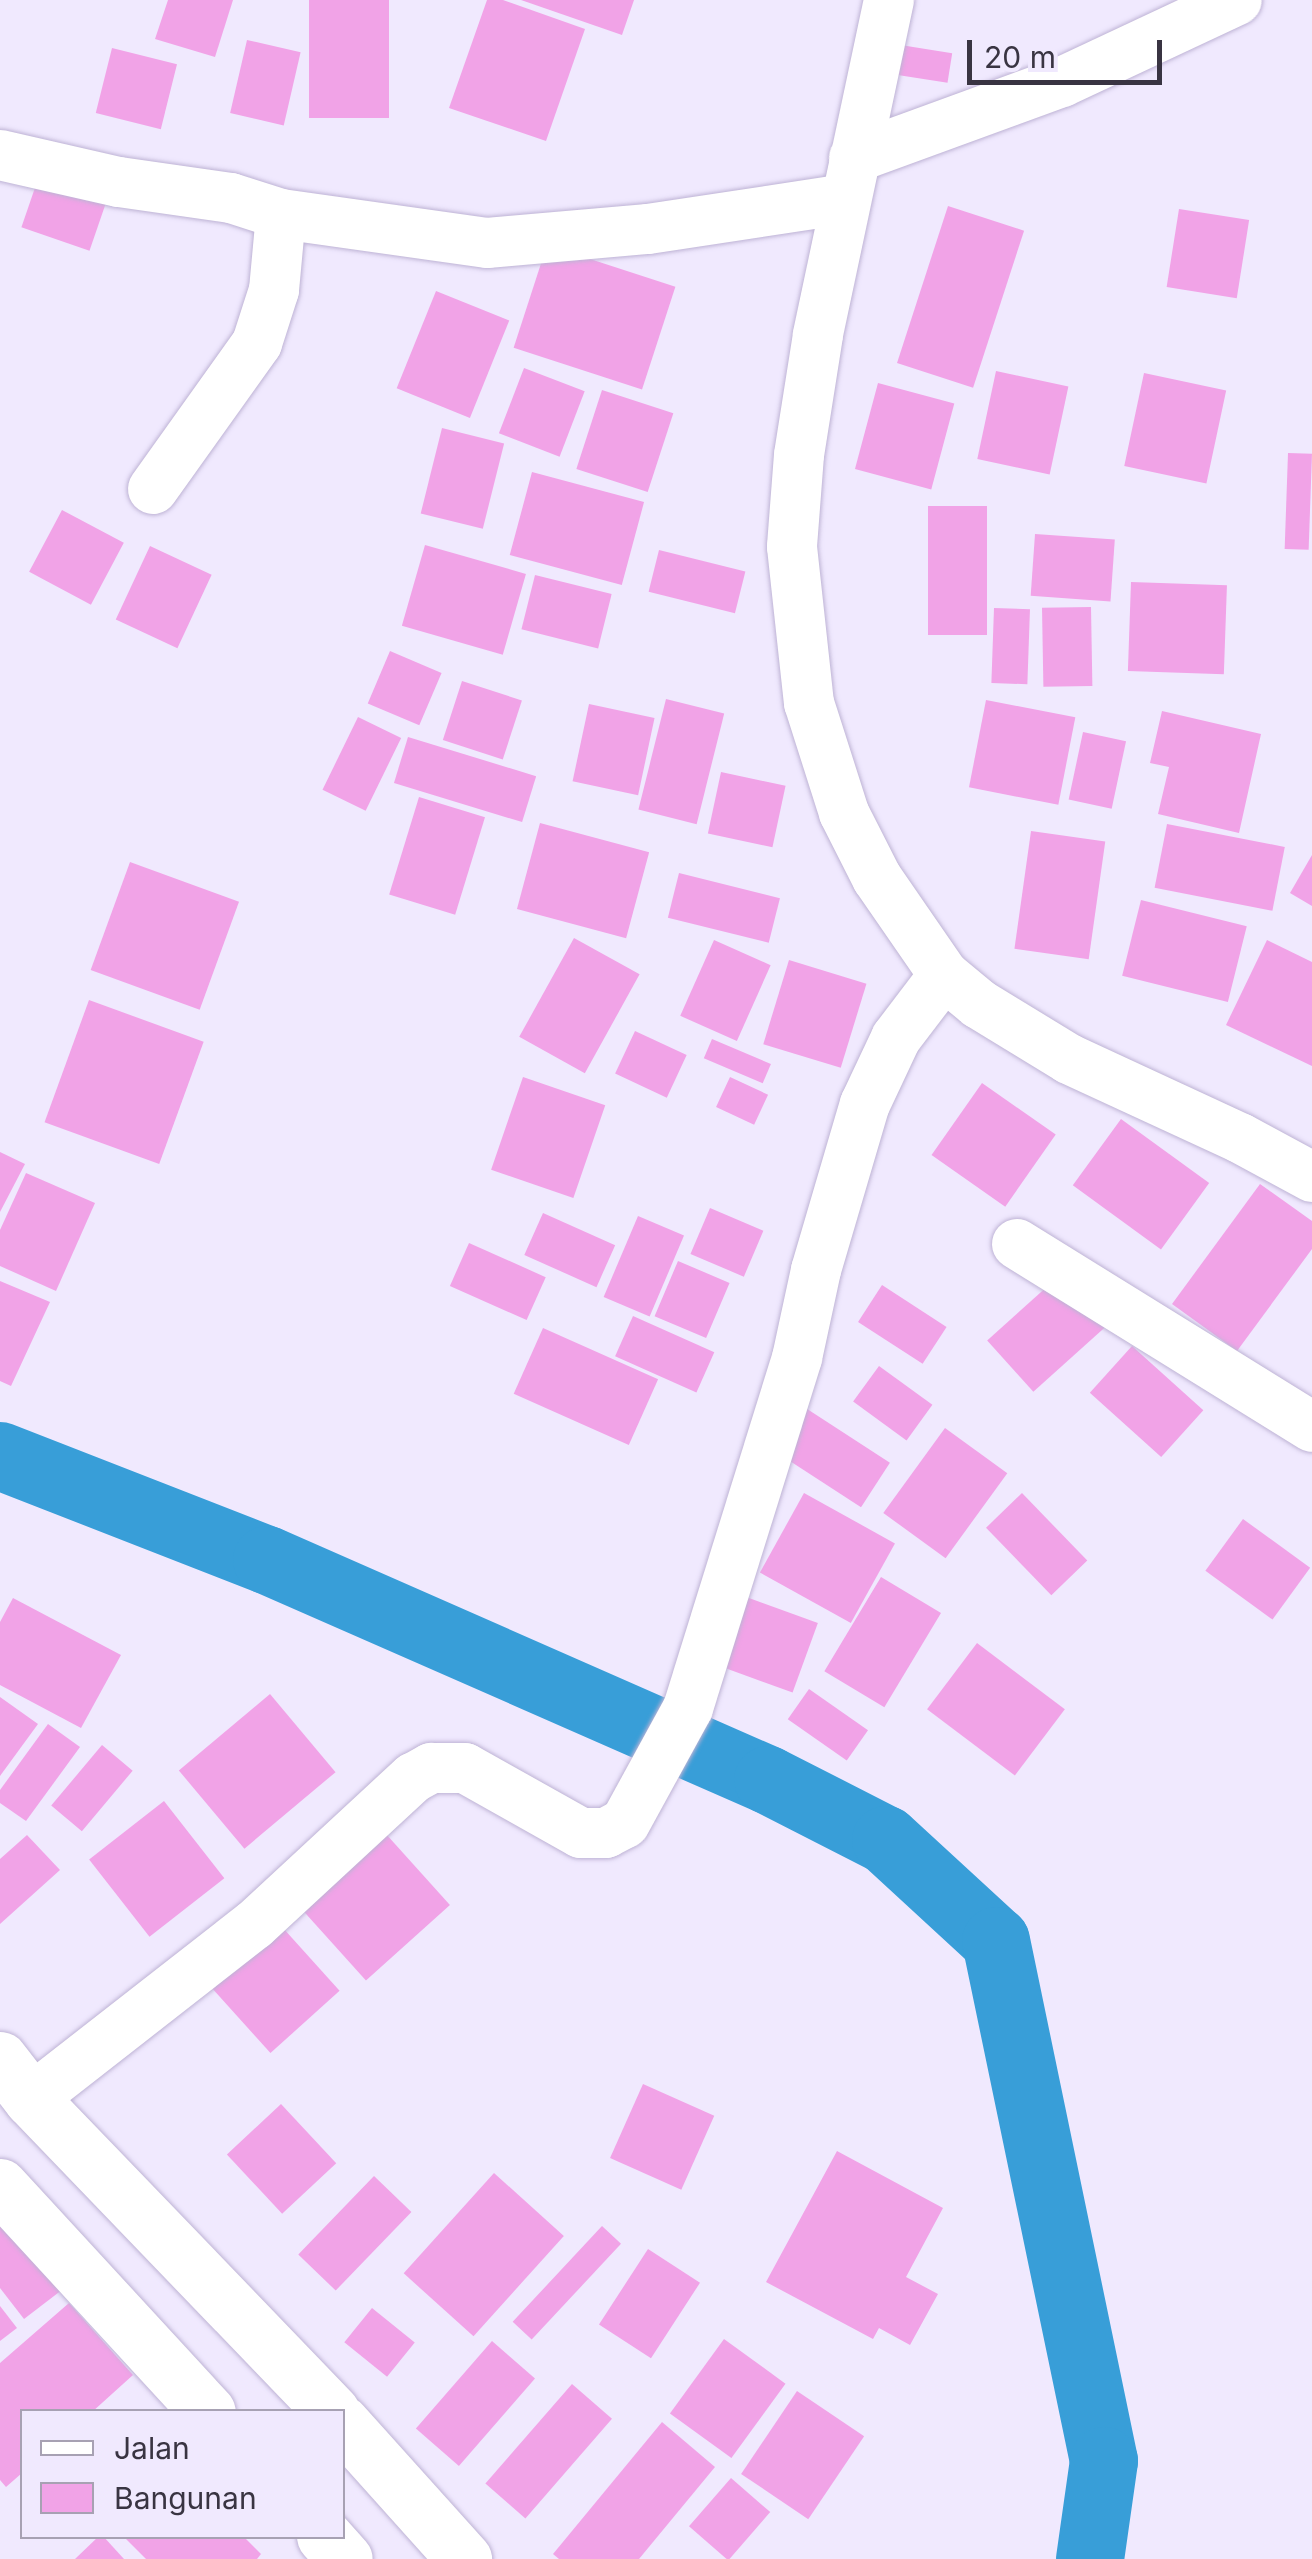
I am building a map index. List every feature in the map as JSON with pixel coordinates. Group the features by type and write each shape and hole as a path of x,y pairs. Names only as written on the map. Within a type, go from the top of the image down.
{"main road":[{"path":"16,2079 329,2409"},
{"path":"0,2186 205,2409"},
{"path":"345,2426 464,2559"},
{"path":"327,2539 344,2559"}],"street":[{"path":"889,0 850,178 799,455 792,547 809,703 844,813 859,847 944,975 979,1004 1069,1059 1240,1138 1312,1177"},
{"path":"0,155 119,182 231,198 281,214 510,244 850,178 1238,0"},
{"path":"152,489 257,343 274,290 281,214"},
{"path":"16,2079 254,1925 404,1786 430,1768 465,1768 581,1833 606,1834 624,1823 688,1708 797,1358 816,1270 866,1104 896,1038 944,975"},
{"path":"1018,1244 1312,1427"}],"building":[{"path":"168,0 233,0 215,57 155,39"},
{"path":"309,0 389,0 389,118 309,118"},
{"path":"487,0 503,0 585,29 546,141 449,108"},
{"path":"521,0 634,0 622,35"},
{"path":"247,40 301,52 284,125 230,113"},
{"path":"888,43 952,53 948,83 883,73"},
{"path":"112,48 177,64 161,129 96,113"},
{"path":"38,179 106,202 89,251 21,227"},
{"path":"948,206 1024,231 973,388 897,363"},
{"path":"1179,209 1249,220 1237,298 1167,287"},
{"path":"547,245 675,287 642,389 514,348"},
{"path":"436,291 509,321 470,418 397,388"},
{"path":"524,368 585,391 560,457 499,433"},
{"path":"996,371 1068,386 1050,474 977,459"},
{"path":"1144,373 1226,390 1206,483 1124,466"},
{"path":"878,383 954,403 931,489 855,469"},
{"path":"602,390 673,413 648,492 576,469"},
{"path":"442,428 504,443 483,529 421,513"},
{"path":"1288,453 1312,454 1309,550 1285,549"},
{"path":"532,472 644,502 622,585 510,555"},
{"path":"928,506 987,506 987,635 928,635"},
{"path":"62,510 124,543 91,605 29,572"},
{"path":"1035,534 1115,540 1110,601 1031,596"},
{"path":"425,545 526,574 503,655 402,626"},
{"path":"150,546 212,575 177,648 116,619"},
{"path":"659,550 745,572 735,613 649,592"},
{"path":"535,575 612,594 598,648 521,629"},
{"path":"1131,582 1227,585 1224,674 1128,671"},
{"path":"1091,607 1092,686 1043,687 1042,608"},
{"path":"994,608 1030,609 1027,684 991,683"},
{"path":"390,651 442,673 419,725 368,703"},
{"path":"462,681 522,700 503,759 443,740"},
{"path":"666,699 724,714 697,824 638,810"},
{"path":"986,700 1075,717 1058,805 969,787"},
{"path":"589,704 655,718 638,795 573,781"},
{"path":"1162,711 1261,734 1239,833 1158,814 1169,767 1150,763"},
{"path":"358,717 401,738 366,811 322,790"},
{"path":"1083,732 1126,741 1112,809 1069,799"},
{"path":"408,737 536,776 522,822 394,783"},
{"path":"721,772 786,786 772,847 708,834"},
{"path":"419,797 485,817 455,915 389,895"},
{"path":"540,823 649,852 626,938 517,909"},
{"path":"1167,824 1285,847 1272,911 1155,888"},
{"path":"1031,831 1105,841 1089,959 1014,949"},
{"path":"1312,855 1312,906 1290,893"},
{"path":"130,862 239,902 200,1010 91,970"},
{"path":"679,873 780,898 769,943 668,918"},
{"path":"1141,900 1247,926 1228,1002 1122,976"},
{"path":"574,938 640,974 585,1073 519,1037"},
{"path":"714,940 771,965 737,1041 680,1016"},
{"path":"1267,940 1312,962 1312,1066 1226,1025"},
{"path":"789,960 866,984 841,1068 763,1044"},
{"path":"89,1000 204,1042 159,1164 45,1122"},
{"path":"635,1031 687,1055 667,1098 615,1074"},
{"path":"712,1039 771,1064 763,1083 704,1058"},
{"path":"523,1077 605,1105 573,1198 491,1170"},
{"path":"730,1077 768,1095 754,1125 716,1107"},
{"path":"982,1083 1056,1135 1005,1207 932,1155"},
{"path":"1121,1119 1209,1183 1161,1249 1073,1185"},
{"path":"0,1152 25,1164 0,1212"},
{"path":"26,1173 95,1203 56,1291 0,1266 0,1230"},
{"path":"1260,1184 1312,1221 1312,1249 1237,1351 1172,1304"},
{"path":"710,1208 763,1231 744,1277 690,1254"},
{"path":"543,1213 615,1245 596,1287 524,1255"},
{"path":"638,1216 684,1236 650,1317 604,1297"},
{"path":"469,1243 546,1277 527,1320 450,1286"},
{"path":"678,1261 730,1283 706,1338 655,1316"},
{"path":"1060,1275 1106,1326 1033,1392 987,1341"},
{"path":"0,1281 50,1302 11,1386 0,1381"},
{"path":"882,1285 947,1327 923,1364 858,1322"},
{"path":"633,1316 714,1352 696,1392 615,1356"},
{"path":"543,1328 658,1379 629,1445 514,1394"},
{"path":"1132,1346 1203,1410 1161,1457 1090,1393"},
{"path":"879,1366 932,1405 907,1440 853,1402"},
{"path":"801,1405 890,1463 861,1507 772,1449"},
{"path":"945,1428 1007,1473 946,1558 883,1513"},
{"path":"804,1493 895,1543 851,1623 760,1573"},
{"path":"1022,1493 1087,1561 1051,1595 986,1528"},
{"path":"1243,1519 1310,1568 1273,1620 1205,1571"},
{"path":"881,1577 941,1613 884,1707 824,1671"},
{"path":"738,1594 818,1623 793,1693 713,1664"},
{"path":"13,1598 121,1655 81,1728 0,1685 0,1622"},
{"path":"977,1643 1065,1709 1015,1775 927,1709"},
{"path":"809,1689 868,1730 847,1761 788,1719"},
{"path":"270,1694 336,1772 244,1849 179,1770"},
{"path":"0,1697 38,1724 0,1776"},
{"path":"48,1724 80,1747 26,1821 0,1803 0,1790"},
{"path":"102,1745 133,1771 82,1831 51,1806"},
{"path":"164,1801 224,1878 149,1937 89,1859"},
{"path":"377,1824 450,1905 366,1981 293,1900"},
{"path":"27,1835 60,1870 0,1924 0,1859"},
{"path":"274,1918 340,1991 270,2053 205,1980"},
{"path":"643,2084 714,2116 681,2190 610,2158"},
{"path":"281,2104 336,2163 282,2214 227,2154"},
{"path":"837,2151 943,2208 906,2277 938,2294 910,2345 879,2328 873,2339 766,2282"},
{"path":"494,2173 564,2236 474,2336 404,2273"},
{"path":"374,2176 411,2212 336,2291 298,2254"},
{"path":"0,2225 71,2283 24,2319 0,2288"},
{"path":"602,2226 621,2244 532,2340 513,2322"},
{"path":"648,2249 700,2283 651,2358 599,2324"},
{"path":"69,2303 133,2375 95,2409 20,2409 20,2475 6,2487 0,2480 0,2363"},
{"path":"0,2306 17,2328 0,2341"},
{"path":"372,2308 415,2343 387,2377 344,2342"},
{"path":"724,2339 785,2384 731,2458 670,2413"},
{"path":"492,2341 535,2378 459,2466 416,2429"},
{"path":"572,2384 612,2419 525,2518 485,2484"},
{"path":"797,2391 864,2436 808,2519 741,2474"},
{"path":"662,2422 715,2467 639,2559 559,2559 553,2554"},
{"path":"731,2478 770,2512 729,2559 689,2526"},
{"path":"96,2539 106,2539 124,2559 75,2559"},
{"path":"126,2539 246,2539 261,2554 257,2559 146,2559"}],"waterway":[{"path":"0,1456 267,1560 768,1780 886,1840 996,1941 1104,2461 1090,2559"}]}
